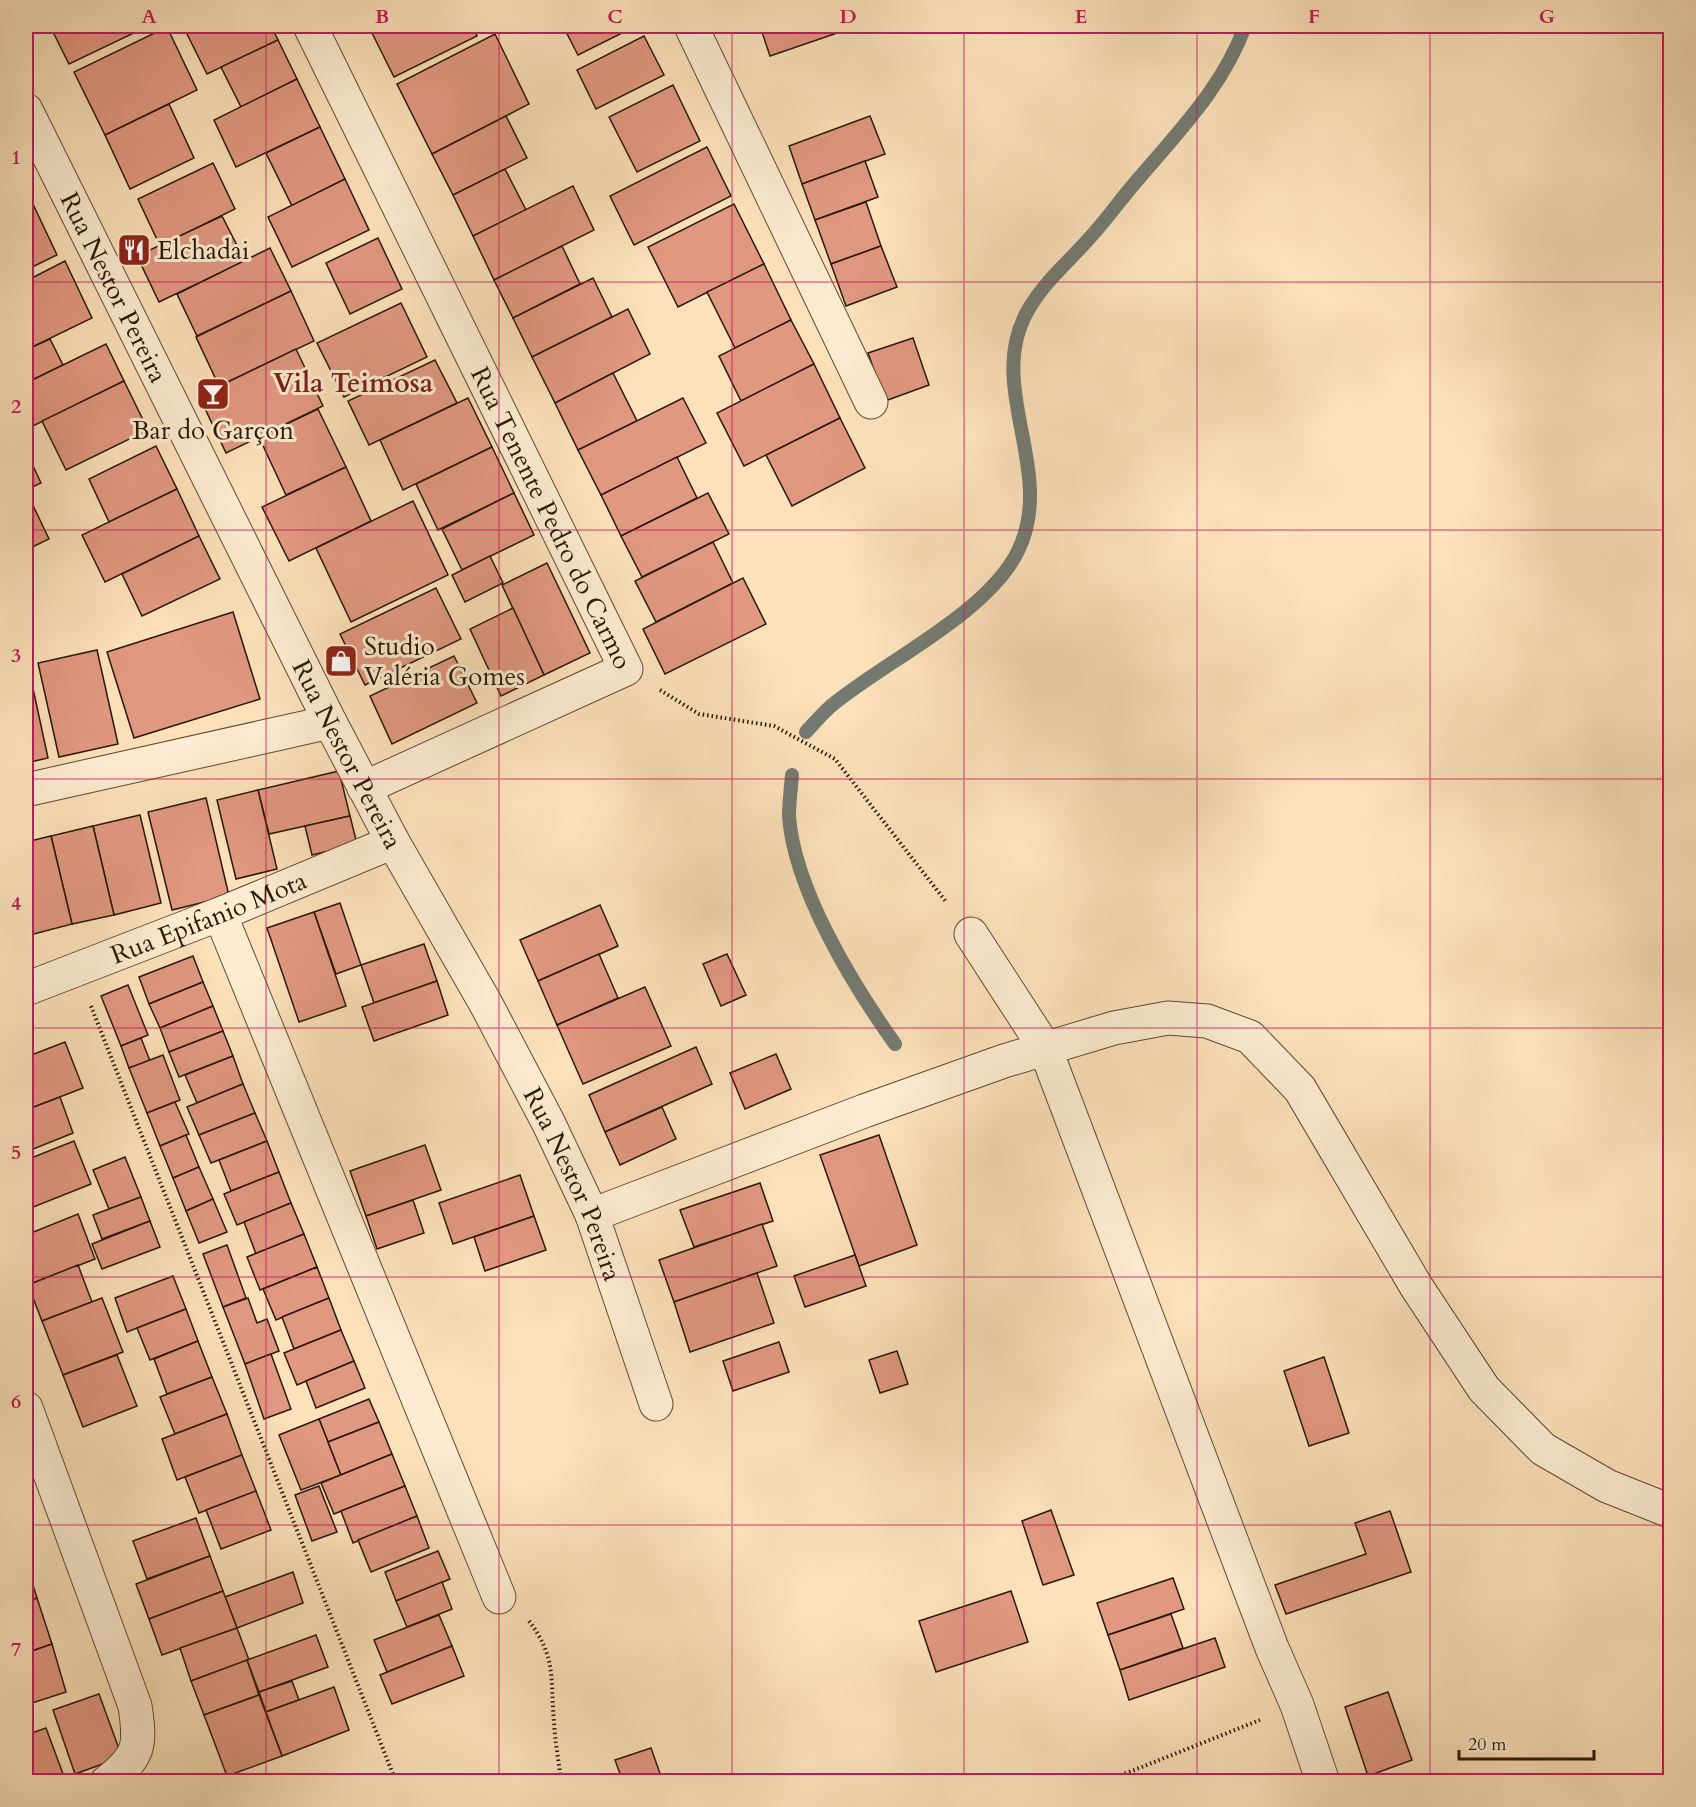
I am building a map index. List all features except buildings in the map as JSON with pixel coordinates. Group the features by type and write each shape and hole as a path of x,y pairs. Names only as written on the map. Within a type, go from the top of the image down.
{"street":[{"name":"Rua Tenente Pedro do Carmo","path":"310,26 626,669"},
{"path":"691,26 871,402"},
{"name":"Rua Nestor Pereira","path":"26,110 364,788 486,1004 549,1124 592,1215 656,1404"},
{"path":"364,788 626,669"},
{"path":"26,790 330,722"},
{"name":"Rua Epifanio Mota","path":"26,989 220,914 393,842"},
{"path":"220,914 499,1597"},
{"path":"971,934 1045,1048 1272,1648 1297,1705 1323,1782"},
{"path":"592,1215 864,1111 1045,1048 1114,1028 1168,1018 1207,1021 1250,1037 1300,1089 1416,1286 1484,1389 1543,1449 1607,1486 1671,1511"},
{"path":"26,1408 135,1706 138,1730 137,1748 129,1764 107,1782"}],"path":[{"name":"Rua Tenente Pedro do Carmo","path":"626,669 699,714 774,726 835,759 971,934"},
{"path":"76,969 396,1782"},
{"path":"499,1597 520,1609 541,1636 553,1670 554,1720 561,1782"},
{"path":"1104,1782 1297,1705"}],"waterway":[{"path":"806,732 821,715 853,689 959,616 1003,574 1018,551 1028,521 1030,491 1013,370 1016,341 1027,312 1050,280 1100,226 1200,106 1225,68 1245,26"},
{"path":"792,775 789,816 793,844 802,874 814,905 844,965 895,1044"}],"place":[{"name":"Elchadai","path":"134,250"},
{"name":"Bar do Garçon","path":"213,394"},
{"name":"Studio Valéria Gomes","path":"341,661"}],"district":[{"name":"Vila Teimosa","path":"353,383"}]}
